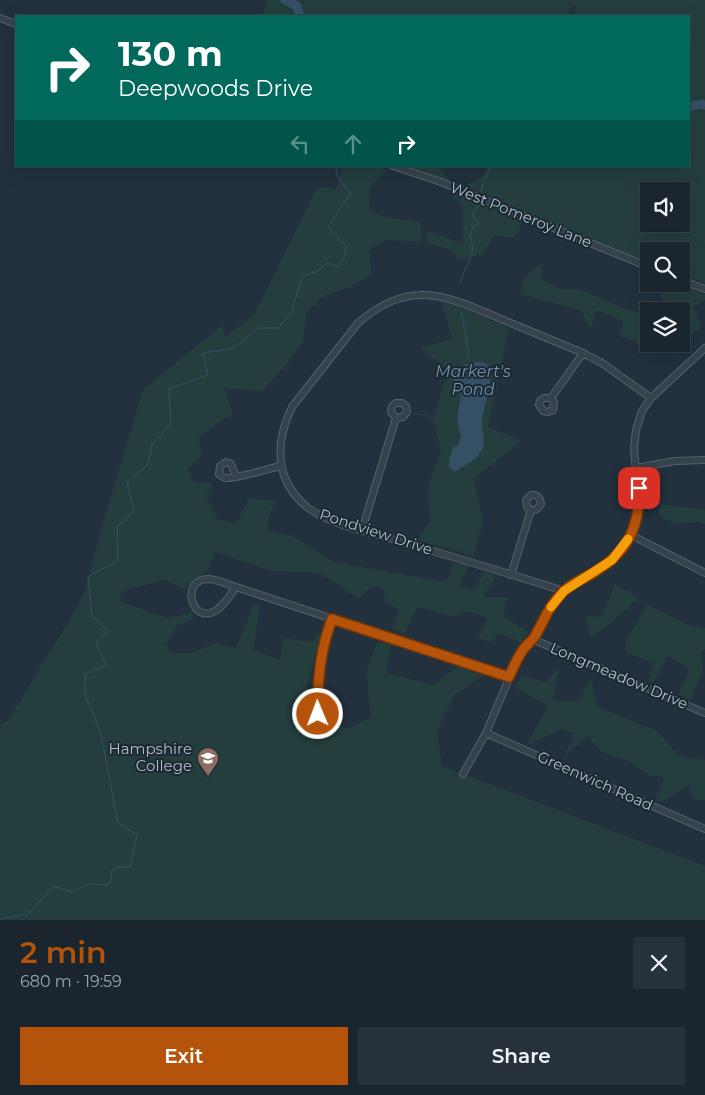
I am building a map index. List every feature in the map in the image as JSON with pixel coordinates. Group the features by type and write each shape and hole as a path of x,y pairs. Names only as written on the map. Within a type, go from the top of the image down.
{"street":[{"path":"0,18 15,24"},
{"name":"West Pomeroy Lane","path":"396,167 441,182 640,263"},
{"path":"690,283 705,289"},
{"name":"Pondview Drive","path":"564,591 362,530 326,518 307,507 291,488 281,466 279,447 285,421 292,407 358,323 372,311 389,302 419,295 447,297 583,353 602,363 651,398"},
{"path":"463,774 486,733 518,657 532,639 546,613 564,591 612,560 631,535 639,507 634,448 636,430 642,411 651,398 705,348"},
{"path":"551,398 583,353"},
{"path":"362,530 396,418"},
{"path":"636,468 675,461 705,460"},
{"path":"236,476 281,466"},
{"path":"511,575 531,510"},
{"path":"631,535 705,573"},
{"path":"236,587 214,612 204,613 193,605 192,590 197,582 201,580 217,580 509,677"},
{"path":"318,714 320,659 332,619"},
{"name":"Longmeadow Drive","path":"532,639 705,713"},
{"name":"Greenwich Road","path":"486,733 705,829"}],"green space":[{"path":"267,0 705,0 705,283 690,277 690,242 640,242 640,260 465,186 483,176 490,167 690,167 690,15 575,15 576,6 570,7 569,15 262,15"},
{"path":"344,167 376,167 386,170 369,189 370,211 385,217 420,222 422,242 386,240 369,250 372,274 348,288 323,296 306,313 303,341 288,363 262,391 224,388 233,412 198,438 203,455 188,469 194,482 213,483 206,496 217,519 236,523 249,499 276,500 267,521 270,532 290,535 333,562 446,582 454,563 469,565 459,587 474,590 484,572 496,576 483,597 508,597 503,616 528,632 521,642 498,633 492,643 478,638 488,618 467,611 454,617 417,607 405,633 392,629 399,609 386,604 383,588 371,586 359,599 320,573 272,571 215,552 207,571 184,589 166,580 122,591 119,601 167,618 192,613 194,618 177,626 166,644 171,653 191,653 216,643 236,648 254,604 260,606 253,650 281,660 283,638 312,642 321,632 307,685 309,713 348,729 370,718 367,667 378,642 391,645 386,673 434,685 459,665 483,676 455,694 437,731 442,766 705,866 705,920 0,920 0,725 9,719 69,621 85,590 143,390 222,325 225,337 254,315 318,186 336,189"},
{"path":"411,167 439,167 451,182"},
{"path":"460,193 523,222 514,238 494,236 483,254 459,260 449,249 426,243 427,230 463,244 463,207 452,195"},
{"path":"542,262 541,279 562,289 579,289 626,309 640,312 640,344 620,336 623,321 596,310 591,329 580,310 520,294 524,277"},
{"path":"690,288 705,294 705,300 694,307 702,328 690,336 690,302 662,302 660,292 690,292"},
{"path":"441,301 509,328 488,427 520,440 517,445 474,478 483,523 473,556 418,540 431,519 427,495 432,473 441,452 433,418 412,414 412,412 434,416 448,370 419,348 452,339"},
{"path":"661,504 705,510 705,524 698,522 675,524 658,514"},
{"path":"615,584 638,598 611,623 590,638 585,616 601,617"},
{"path":"647,604 691,626 705,628 705,649 701,652 703,672 690,701 678,694 690,669 667,656 654,682 649,681 654,663 626,653 625,642"},
{"path":"556,669 559,671 553,700 578,702 591,679 598,707 657,731 679,756 705,760 705,800 700,801 691,796 690,785 662,802 655,800 665,777 652,776 628,761 602,752 588,736 564,757 574,734 562,729 527,745 548,705 515,688 522,675 546,683"}],"water":[{"name":"Markert's Pond","path":"481,362 486,364 490,374 482,420 484,443 477,457 455,472 449,467 449,459 453,448 458,445 461,437 457,418 461,397 452,376 455,369 471,363"}],"waterway":[{"path":"285,0 297,6 300,15"},
{"path":"690,106 705,105"},
{"path":"0,919 28,914 54,886 71,892 91,884 108,885 111,880 112,870 120,867 130,867 137,835 118,823 101,734 85,694 85,674 106,665 96,644 108,631 92,616 88,577 118,560 117,527 134,511 127,482 148,464 152,445 171,423 169,389 208,375 203,353 234,348 258,328 279,328 292,311 302,276 316,272 327,263 338,267 345,256 346,246 328,227 351,193 338,178 336,167"},
{"path":"481,192 490,167"},
{"path":"460,283 471,255 472,243 470,237 473,226 479,224 472,215 479,205 478,200"},
{"path":"461,310 469,358"}],"slow traffic":[{"path":"551,607 564,591 574,583 612,560 628,539"}],"place":[{"name":"Hampshire College","path":"208,777"}],"route":[{"path":"318,714 317,699 320,659 332,619 509,677 518,657 536,635 546,613 564,591 612,560 622,549 631,535 637,519 639,488"}]}
